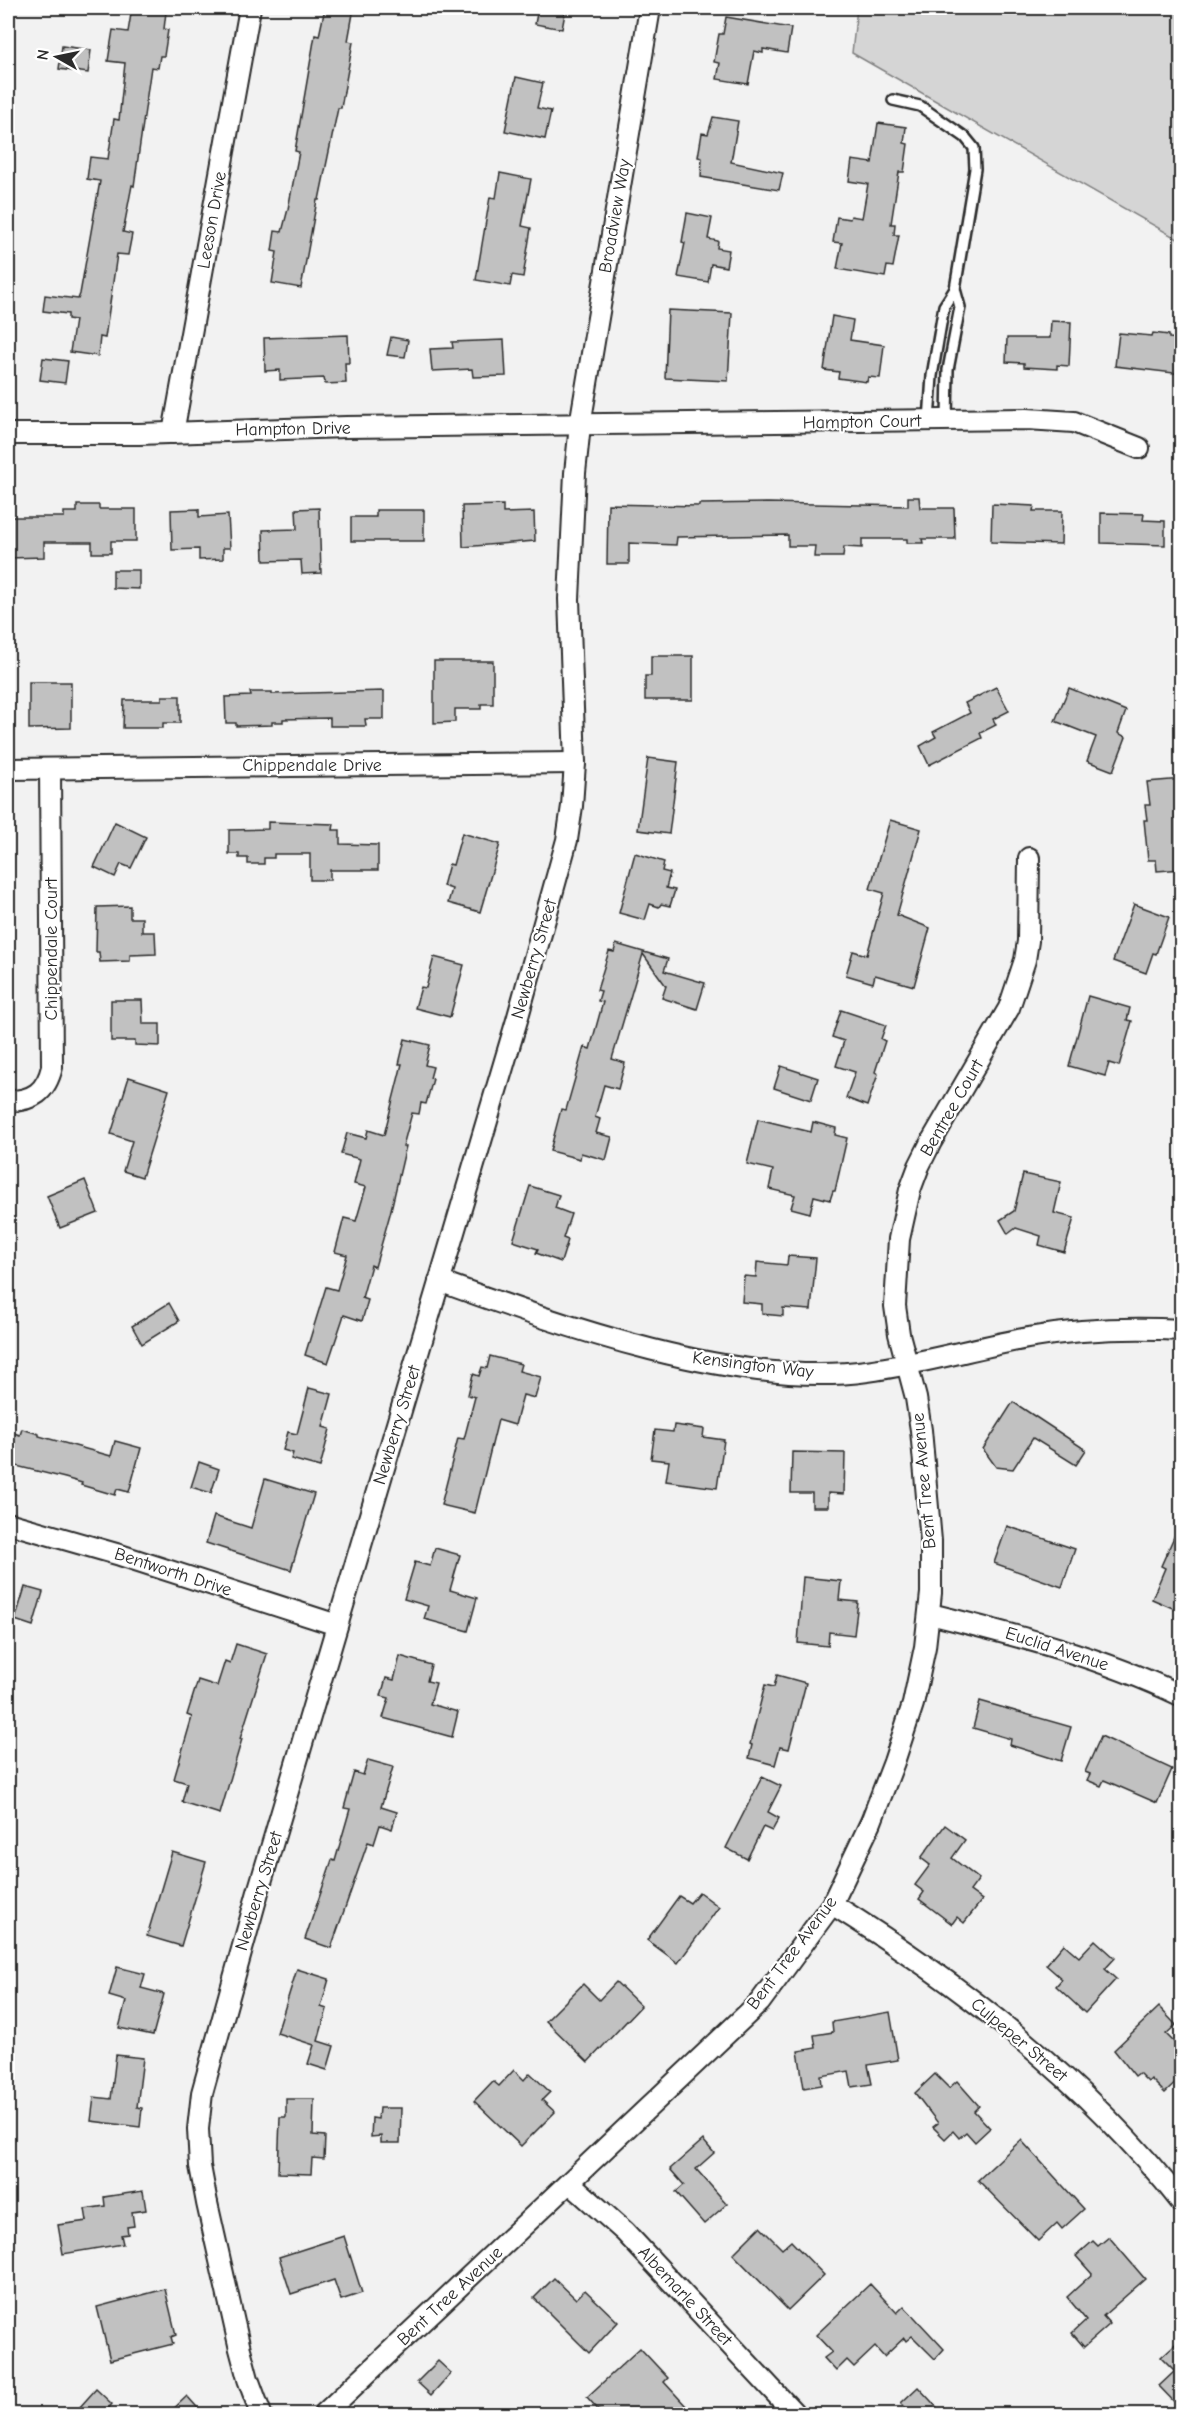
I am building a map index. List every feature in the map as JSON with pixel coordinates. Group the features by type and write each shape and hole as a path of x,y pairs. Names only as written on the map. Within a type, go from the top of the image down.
{"street":[{"name":"Leeson Drive","path":"173,432 250,8"},
{"name":"Broadview Way","path":"580,425 650,8"},
{"name":"Hampton Court","path":"580,425 1027,419 1074,422 1139,448"},
{"name":"Hampton Drive","path":"8,434 580,425"},
{"name":"Newberry Street","path":"261,2415 243,2359 200,2166 198,2129 202,2093 337,1625 517,1020 567,840 575,763 569,599 575,473 580,425"},
{"name":"Chippendale Drive","path":"8,769 575,763"},
{"name":"Chippendale Court","path":"8,1101 29,1098 40,1092 48,1082 52,1067 50,769"},
{"name":"Bentree Court","path":"908,1364 898,1334 895,1306 896,1263 903,1214 910,1190 931,1142 1010,1008 1025,960 1028,941 1029,858"},
{"name":"Kensington Way","path":"439,1281 605,1336 732,1366 784,1372 832,1374 867,1371 1028,1338 1086,1330 1117,1328 1182,1330"},
{"name":"Bent Tree Avenue","path":"324,2415 760,2002 832,1904 871,1822 904,1733 920,1675 930,1614 932,1541 928,1493 916,1398 908,1364"},
{"name":"Bentworth Drive","path":"8,1523 120,1555 337,1625"},
{"name":"Euclid Avenue","path":"930,1614 1042,1642 1107,1664 1182,1696"},
{"name":"Culpeper Street","path":"832,1904 898,1946 1028,2045 1124,2136 1182,2203"},
{"name":"Albemarle Street","path":"570,2183 625,2232 795,2415"}],"lane":[{"path":"893,100 920,106 965,137 974,148 975,169 955,289 945,306 932,376 938,421"},
{"path":"938,421 960,307 955,289"}],"shaded area":[{"path":"857,8 1181,8 1181,241 852,53"}],"building":[{"path":"132,8 166,12 164,29 168,30 164,56 160,56 158,68 151,67 134,186 132,185 123,232 132,234 128,255 117,254 105,338 100,337 98,356 70,352 75,320 68,319 68,314 43,311 45,295 78,299 80,294 100,181 87,179 90,157 108,159 114,119 119,120 125,63 108,61 113,30 128,32"},
{"path":"325,8 354,8 348,41 353,42 341,108 338,108 319,200 317,200 301,288 272,283 277,252 272,251 275,231 282,232 288,209 299,152 295,151 315,35 319,36"},
{"path":"538,8 566,8 562,29 535,24"},
{"path":"726,17 791,28 787,53 763,49 763,53 754,51 748,84 717,79 720,63 714,62 719,34 723,34"},
{"path":"62,46 91,50 88,73 59,69"},
{"path":"516,77 543,83 537,108 551,111 545,139 505,131"},
{"path":"713,117 738,121 731,162 783,173 779,190 701,177 702,158 698,157 702,133 708,134"},
{"path":"878,123 906,127 904,143 908,144 904,172 899,172 891,224 895,224 894,235 899,235 893,267 887,266 885,277 837,269 842,243 833,242 837,217 862,218 868,184 849,181 852,160 872,163"},
{"path":"500,173 531,179 522,226 531,228 523,277 512,275 510,286 476,280 490,197 496,198"},
{"path":"687,213 712,218 708,239 718,241 717,248 729,250 726,267 711,264 708,282 678,277 685,243 682,242"},
{"path":"668,310 732,313 728,381 665,378"},
{"path":"832,316 853,320 850,340 884,345 880,378 868,377 867,382 838,378 839,372 824,370"},
{"path":"1051,321 1071,322 1069,366 1057,365 1057,369 1024,367 1024,363 1006,362 1007,338 1050,338"},
{"path":"1119,333 1152,336 1153,333 1182,339 1182,374 1115,366"},
{"path":"348,335 349,363 345,363 346,383 325,384 324,378 280,380 280,370 265,371 264,338"},
{"path":"391,337 408,340 405,357 387,355"},
{"path":"504,340 506,376 473,377 472,369 432,371 430,349 453,348 452,342"},
{"path":"43,358 68,361 65,383 40,380"},
{"path":"908,497 919,497 920,508 954,508 955,539 922,539 923,543 907,543 907,539 862,539 862,548 844,547 843,557 814,557 815,546 788,546 788,535 677,537 676,545 629,543 629,564 607,564 608,504 699,506 699,504 767,503 908,506"},
{"path":"992,504 1034,506 1033,511 1062,511 1061,544 991,542"},
{"path":"77,505 99,505 99,509 136,509 136,541 111,541 111,553 92,553 92,542 44,542 44,557 8,558 8,517 64,517 64,512 77,512"},
{"path":"503,505 503,513 534,512 535,541 463,547 462,506"},
{"path":"319,508 321,573 302,574 301,560 264,561 263,530 297,529 296,509"},
{"path":"199,509 199,517 228,515 230,548 223,548 223,559 199,560 199,549 172,550 171,510"},
{"path":"376,510 424,510 424,541 351,541 351,517 376,517"},
{"path":"1101,513 1144,514 1143,520 1165,521 1165,545 1101,543"},
{"path":"113,570 139,570 139,589 113,588"},
{"path":"651,656 693,656 693,700 645,700 645,676 651,676"},
{"path":"434,661 493,661 493,704 481,704 481,709 455,709 455,722 434,723"},
{"path":"29,682 71,682 71,728 29,729"},
{"path":"996,687 1009,711 993,719 996,725 980,733 982,738 929,765 920,746 936,737 933,732 970,713 965,703"},
{"path":"1069,688 1126,711 1118,733 1126,737 1113,771 1087,761 1096,737 1055,721"},
{"path":"384,691 384,719 365,719 366,726 330,726 330,718 283,719 283,722 272,722 272,725 236,726 236,723 226,723 225,697 251,696 250,692 272,692 272,694"},
{"path":"162,696 180,696 180,723 163,723 163,728 123,728 124,700 162,700"},
{"path":"648,758 678,762 669,834 638,830"},
{"path":"1182,779 1182,869 1157,871 1156,860 1148,860 1144,820 1147,820 1145,805 1150,805 1147,782"},
{"path":"890,820 921,829 897,915 930,928 914,986 875,975 873,983 846,975 853,951 867,955 884,893 870,889"},
{"path":"115,822 146,837 131,868 121,864 115,877 94,867"},
{"path":"268,822 334,824 333,830 340,830 340,844 378,845 378,870 330,870 330,880 310,880 310,854 274,854 274,858 264,858 264,864 248,864 248,858 239,858 239,854 229,854 229,830 268,829"},
{"path":"462,833 500,844 480,912 448,903 452,889 443,886 449,864 453,865"},
{"path":"635,853 664,862 662,871 670,873 666,888 675,890 670,906 661,904 659,907 650,904 645,920 619,913"},
{"path":"1134,904 1169,917 1156,954 1153,953 1146,973 1113,961"},
{"path":"130,906 130,918 142,918 142,932 155,932 156,954 130,955 130,961 100,962 99,952 96,952 97,907"},
{"path":"616,944 668,959 664,971 705,983 697,1009 662,998 666,986 643,954 612,1059 625,1063 618,1089 604,1085 595,1117 600,1119 596,1133 612,1137 606,1160 581,1153 580,1159 550,1151 561,1109 566,1110 584,1047 590,1049 603,1002 598,1001 601,991 597,990 609,951 614,952"},
{"path":"434,957 464,965 450,1017 415,1008 421,987 426,988"},
{"path":"1088,996 1130,1008 1127,1020 1132,1021 1119,1066 1109,1063 1105,1076 1069,1066"},
{"path":"111,1000 142,1000 143,1024 160,1024 160,1046 135,1045 135,1041 111,1041"},
{"path":"841,1010 886,1025 881,1039 885,1041 875,1072 878,1074 867,1106 846,1098 855,1072 836,1066 844,1041 832,1037"},
{"path":"405,1039 430,1045 425,1065 433,1067 430,1078 433,1079 426,1104 421,1103 419,1114 412,1113 390,1214 375,1267 371,1265 362,1298 368,1300 362,1321 344,1315 328,1363 305,1355 326,1287 337,1290 347,1255 335,1252 344,1218 356,1221 366,1187 354,1184 360,1159 341,1154 347,1133 366,1138 368,1130 384,1135 402,1064 399,1064"},
{"path":"781,1066 818,1078 811,1100 774,1088"},
{"path":"129,1077 169,1090 142,1177 123,1171 132,1141 111,1134"},
{"path":"758,1119 811,1132 813,1122 836,1128 835,1135 847,1138 835,1191 830,1200 814,1196 810,1213 791,1208 795,1195 769,1189 773,1170 747,1164"},
{"path":"1023,1174 1061,1182 1054,1213 1074,1218 1064,1252 1039,1245 1041,1236 1016,1228 1008,1234 1000,1220 1014,1211"},
{"path":"85,1180 98,1213 60,1228 47,1196"},
{"path":"530,1186 559,1195 555,1208 571,1214 563,1238 568,1240 561,1262 536,1253 538,1249 513,1241"},
{"path":"788,1256 816,1258 811,1310 783,1308 783,1316 762,1314 762,1304 742,1302 744,1276 756,1277 757,1262 787,1265"},
{"path":"169,1303 179,1321 142,1344 132,1326"},
{"path":"490,1356 521,1364 519,1371 541,1377 535,1398 523,1395 515,1425 498,1420 475,1513 441,1505 458,1438 464,1439 475,1397 468,1395 473,1374 479,1376 482,1367 487,1368"},
{"path":"309,1388 332,1394 323,1427 330,1429 320,1467 291,1459 293,1453 283,1450 288,1432 297,1434"},
{"path":"1013,1402 1086,1450 1076,1465 1033,1438 1013,1469 996,1467 983,1449"},
{"path":"674,1425 704,1429 703,1437 724,1440 717,1488 666,1481 669,1461 651,1459 655,1430 673,1432"},
{"path":"22,1429 111,1456 115,1441 141,1448 129,1492 117,1489 115,1495 65,1478 8,1464 8,1431 20,1435"},
{"path":"792,1452 845,1453 844,1494 828,1493 828,1507 812,1507 812,1493 791,1493"},
{"path":"199,1462 219,1469 211,1493 191,1487"},
{"path":"265,1479 314,1494 291,1570 206,1543 214,1516 251,1528"},
{"path":"1182,1519 1182,1612 1152,1599 1165,1568 1161,1566"},
{"path":"1007,1526 1075,1549 1062,1587 994,1563"},
{"path":"435,1548 460,1555 450,1590 477,1598 468,1631 424,1619 428,1606 404,1599 415,1562 430,1566"},
{"path":"803,1577 841,1581 839,1600 858,1602 854,1635 829,1632 828,1646 798,1643"},
{"path":"25,1587 43,1592 33,1626 15,1620"},
{"path":"236,1644 267,1654 240,1739 242,1739 220,1814 182,1802 187,1783 174,1779 192,1717 187,1715 198,1680 217,1686 225,1661 230,1663"},
{"path":"400,1656 431,1665 427,1681 436,1683 430,1704 458,1712 452,1737 383,1718 389,1698 381,1696 386,1678 394,1680"},
{"path":"777,1675 806,1683 789,1749 780,1747 775,1765 749,1758 752,1745 750,1744 765,1685 774,1687"},
{"path":"980,1701 1071,1727 1061,1761 1010,1745 1011,1739 973,1728"},
{"path":"1101,1736 1172,1769 1157,1803 1104,1780 1101,1786 1087,1780 1090,1774 1085,1772"},
{"path":"368,1760 393,1767 381,1807 397,1812 392,1829 380,1825 374,1844 368,1842 331,1948 305,1939 332,1860 335,1861 350,1809 344,1808 354,1772 363,1775"},
{"path":"762,1777 781,1786 768,1812 779,1818 772,1831 763,1827 747,1859 726,1848"},
{"path":"945,1825 965,1840 952,1858 979,1879 970,1891 982,1900 964,1923 957,1917 952,1924 919,1899 924,1892 915,1885 930,1865 921,1858"},
{"path":"172,1852 206,1862 181,1946 147,1936"},
{"path":"699,1892 719,1907 678,1963 647,1940 679,1896 690,1903"},
{"path":"1095,1940 1115,1958 1105,1969 1116,1979 1085,2013 1056,1986 1062,1979 1046,1965 1064,1944 1079,1957"},
{"path":"117,1967 145,1974 141,1988 164,1994 153,2035 119,2028 126,2001 109,1996"},
{"path":"297,1969 329,1979 321,2007 327,2009 318,2041 334,2046 327,2070 308,2064 314,2045 277,2033"},
{"path":"616,1982 641,2006 588,2062 546,2021 583,1984 599,2000"},
{"path":"1159,2007 1176,2025 1166,2034 1182,2050 1182,2077 1165,2093 1151,2079 1148,2082 1139,2073 1135,2076 1114,2050"},
{"path":"890,2012 898,2060 868,2065 872,2084 852,2087 849,2071 821,2076 822,2085 804,2088 798,2051 816,2048 814,2035 833,2032 832,2022"},
{"path":"116,2055 143,2058 137,2107 142,2108 140,2127 91,2121 94,2097 111,2099"},
{"path":"514,2070 524,2080 530,2073 550,2092 542,2100 555,2112 521,2146 474,2101 493,2081 499,2086"},
{"path":"935,2074 949,2088 957,2081 979,2106 974,2111 990,2128 975,2142 966,2132 959,2138 953,2131 945,2139 933,2127 938,2123 915,2093"},
{"path":"286,2099 314,2099 313,2135 325,2136 324,2159 312,2158 311,2174 278,2173 280,2117 286,2117"},
{"path":"379,2108 401,2108 400,2143 381,2143 381,2136 371,2137 372,2118 378,2119"},
{"path":"703,2140 714,2153 696,2169 727,2204 704,2224 676,2192 684,2185 670,2169"},
{"path":"1021,2140 1084,2209 1062,2229 1057,2223 1038,2241 978,2180"},
{"path":"143,2191 146,2210 132,2212 134,2226 127,2227 128,2234 121,2235 123,2244 63,2254 58,2225 87,2221 85,2209 105,2206 104,2197"},
{"path":"760,2227 782,2249 791,2241 824,2275 788,2310 733,2254"},
{"path":"344,2236 362,2293 341,2300 334,2280 291,2294 279,2257"},
{"path":"1109,2237 1145,2279 1103,2316 1110,2324 1084,2347 1072,2333 1086,2320 1067,2297 1092,2274 1076,2256 1093,2241 1098,2246"},
{"path":"554,2278 576,2299 585,2290 618,2322 589,2353 534,2298"},
{"path":"870,2284 897,2313 904,2306 944,2349 935,2359 912,2336 906,2341 904,2338 884,2357 875,2347 854,2367 847,2360 836,2371 824,2358 832,2352 816,2335"},
{"path":"165,2289 176,2335 171,2337 173,2344 110,2360 97,2307"},
{"path":"1182,2338 1182,2410 1159,2386 1175,2371 1161,2357"},
{"path":"640,2348 668,2378 664,2382 686,2406 677,2415 603,2415 587,2397"},
{"path":"438,2361 451,2373 431,2395 417,2382"},
{"path":"918,2387 944,2415 913,2415 901,2403"},
{"path":"96,2389 112,2404 103,2415 86,2415 79,2408"},
{"path":"187,2396 204,2415 167,2415"}]}
